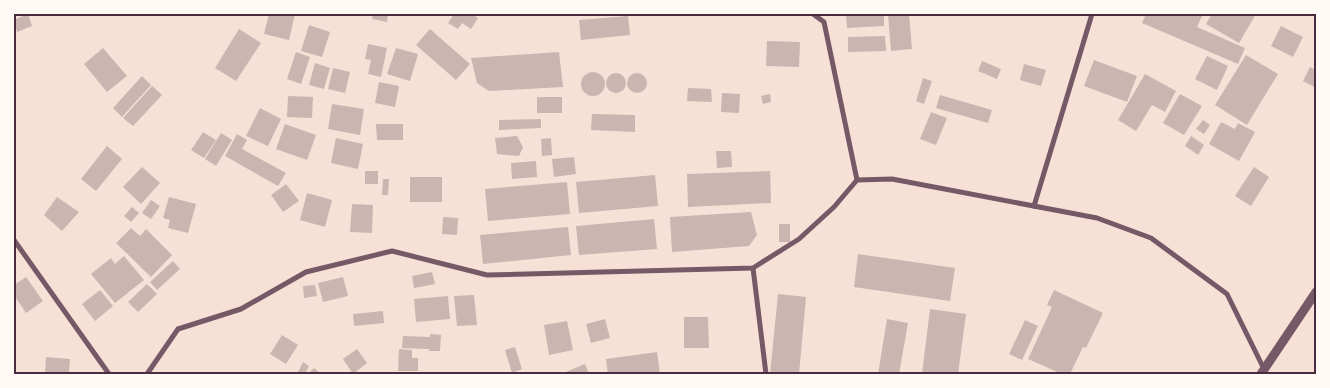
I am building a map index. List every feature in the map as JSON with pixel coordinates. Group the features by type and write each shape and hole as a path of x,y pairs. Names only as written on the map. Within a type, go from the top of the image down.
{"street":[{"path":"813,14 824,22 857,180"},
{"path":"1034,206 1092,14"},
{"path":"147,374 178,329 242,309 306,272 392,251 487,275 753,268 799,240 834,207 857,180 892,179 1097,218 1151,238 1226,294 1263,372"},
{"path":"14,240 109,374"},
{"path":"753,268 766,374"},
{"path":"1263,372 1316,292"}],"building":[{"path":"28,14 32,26 17,32 14,20"},
{"path":"269,14 295,14 289,40 264,34"},
{"path":"373,14 388,14 387,22 372,19"},
{"path":"454,14 471,14 478,18 471,29 462,23 458,29 448,23"},
{"path":"846,14 884,14 884,26 847,28"},
{"path":"888,14 909,14 912,49 891,51"},
{"path":"1146,14 1203,14 1197,27 1245,48 1238,64 1142,23"},
{"path":"1212,14 1256,14 1239,43 1206,24"},
{"path":"628,16 630,35 581,40 579,20"},
{"path":"309,25 330,32 322,57 301,51"},
{"path":"1281,26 1303,37 1293,57 1271,46"},
{"path":"239,29 261,43 236,81 215,68"},
{"path":"430,29 470,64 456,80 416,45"},
{"path":"885,36 886,51 848,52 848,37"},
{"path":"767,41 800,42 799,67 766,66"},
{"path":"368,44 387,48 381,77 368,74 371,60 365,59"},
{"path":"103,48 127,76 107,92 84,64"},
{"path":"396,48 418,54 410,81 387,74"},
{"path":"296,52 310,57 301,84 287,79"},
{"path":"559,52 563,87 489,91 477,83 471,58"},
{"path":"1246,55 1278,74 1247,125 1215,105"},
{"path":"1207,56 1228,66 1217,90 1195,79"},
{"path":"1094,60 1137,76 1127,102 1084,86"},
{"path":"982,61 1001,69 997,79 978,71"},
{"path":"315,63 330,68 324,89 309,85"},
{"path":"1024,64 1046,70 1041,86 1020,80"},
{"path":"1310,67 1316,70 1316,88 1303,81"},
{"path":"333,68 350,72 345,93 328,89"},
{"path":"593,72 602,75 605,84 602,93 593,96 584,93 581,84 584,75"},
{"path":"616,73 623,76 626,83 623,90 616,93 609,90 606,83 609,76"},
{"path":"633,73 641,73 647,79 647,87 641,93 633,93 627,87 627,79"},
{"path":"1145,74 1176,91 1165,112 1152,105 1136,131 1118,120"},
{"path":"142,76 151,85 122,117 113,108"},
{"path":"923,78 932,81 924,104 916,101"},
{"path":"379,82 399,86 395,107 375,103"},
{"path":"152,86 162,95 133,126 123,118"},
{"path":"688,88 711,89 712,102 687,101"},
{"path":"722,93 740,94 739,113 721,112"},
{"path":"770,94 771,102 763,104 761,96"},
{"path":"1180,94 1202,106 1184,135 1163,123"},
{"path":"940,95 992,110 988,123 936,108"},
{"path":"288,96 313,97 312,118 287,117"},
{"path":"537,97 562,97 562,113 537,113"},
{"path":"332,104 364,109 360,135 328,129"},
{"path":"260,108 281,119 268,146 246,136"},
{"path":"931,112 947,118 936,145 920,139"},
{"path":"592,114 635,115 635,132 591,130"},
{"path":"541,119 541,128 499,130 499,120"},
{"path":"1203,120 1210,125 1204,134 1196,129"},
{"path":"1221,122 1235,129 1238,123 1255,132 1239,161 1209,144"},
{"path":"285,124 316,135 307,160 276,149"},
{"path":"376,124 403,124 403,140 377,140"},
{"path":"203,132 216,140 204,158 191,150"},
{"path":"221,133 232,140 216,166 205,159"},
{"path":"237,134 247,140 242,149 286,173 278,186 225,156"},
{"path":"517,136 523,147 519,156 497,154 495,138"},
{"path":"1191,136 1204,145 1198,155 1185,146"},
{"path":"336,138 363,144 358,169 331,163"},
{"path":"551,138 552,155 542,156 541,139"},
{"path":"107,146 122,159 96,191 81,179"},
{"path":"716,151 731,151 732,167 717,168"},
{"path":"574,157 576,174 554,177 552,159"},
{"path":"536,161 537,177 512,179 511,163"},
{"path":"142,167 160,183 141,204 123,187"},
{"path":"1254,167 1269,177 1251,206 1235,196"},
{"path":"365,171 378,171 378,184 365,184"},
{"path":"770,171 771,203 688,207 687,174"},
{"path":"655,175 658,206 579,213 576,182"},
{"path":"410,177 442,177 442,202 410,202"},
{"path":"383,179 389,179 388,195 382,195"},
{"path":"567,182 570,214 488,221 485,189"},
{"path":"286,184 299,201 283,212 271,195"},
{"path":"307,193 332,200 325,227 300,220"},
{"path":"57,197 79,212 62,231 44,215"},
{"path":"169,197 196,204 188,233 168,228 170,220 163,218"},
{"path":"151,200 160,206 151,219 142,213"},
{"path":"352,204 373,205 372,233 350,232"},
{"path":"132,207 139,213 131,222 124,216"},
{"path":"751,212 757,235 749,246 672,252 670,217"},
{"path":"443,217 458,218 457,235 442,234"},
{"path":"654,219 657,249 579,255 576,226"},
{"path":"779,224 790,224 790,242 779,242"},
{"path":"568,227 571,255 483,264 480,235"},
{"path":"131,228 140,236 146,229 172,255 151,277 116,243"},
{"path":"858,254 955,268 950,301 854,287"},
{"path":"124,256 144,280 115,303 91,274 111,258 115,264"},
{"path":"173,261 180,269 157,290 150,282"},
{"path":"432,272 435,284 414,288 412,276"},
{"path":"26,277 43,301 26,313 14,295 14,285"},
{"path":"343,277 348,296 323,302 318,283"},
{"path":"147,284 157,294 138,312 128,302"},
{"path":"315,285 317,296 304,298 303,286"},
{"path":"100,290 113,306 95,321 82,304"},
{"path":"1054,290 1103,313 1086,348 1083,347 1070,374 1062,374 1028,359 1052,307 1047,305"},
{"path":"778,294 806,297 799,374 770,374"},
{"path":"474,295 477,325 457,326 454,296"},
{"path":"448,296 450,319 416,322 414,299"},
{"path":"930,309 966,314 958,374 922,374"},
{"path":"383,311 384,323 354,326 353,314"},
{"path":"684,317 708,317 709,348 684,348"},
{"path":"605,319 610,338 591,343 586,324"},
{"path":"887,319 908,323 899,374 878,374"},
{"path":"1025,320 1038,326 1022,360 1009,354"},
{"path":"567,321 573,350 549,355 544,325"},
{"path":"430,334 441,335 440,351 402,348 403,336 430,337"},
{"path":"282,335 298,345 286,364 270,354"},
{"path":"515,347 522,369 512,373 505,350"},
{"path":"357,349 367,363 353,374 343,359"},
{"path":"399,349 412,350 412,358 418,358 418,371 398,371"},
{"path":"657,352 660,374 608,374 606,359"},
{"path":"46,357 70,359 69,374 45,374"},
{"path":"303,362 309,366 305,374 298,372"},
{"path":"585,364 589,374 561,374"},
{"path":"314,368 321,374 308,374"},
{"path":"405,372 435,372 435,374 405,374"}]}
